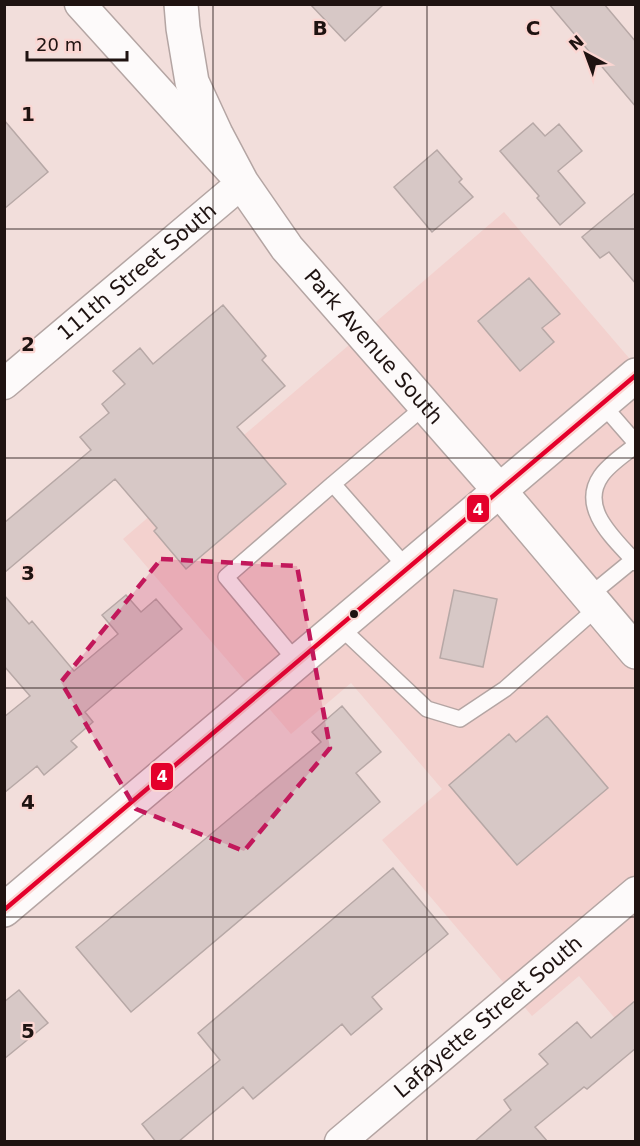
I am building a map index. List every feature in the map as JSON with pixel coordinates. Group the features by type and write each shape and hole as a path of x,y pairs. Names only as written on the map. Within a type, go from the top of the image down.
{"main road":[{"name":"Park Avenue South","path":"181,4 192,82 242,183 287,248 500,490 636,652"},
{"path":"4,910 636,375"}],"street":[{"path":"80,4 242,183"},
{"name":"111th Street South","path":"4,384 242,183"},
{"name":"Lafayette Street South","path":"340,1142 636,892"}],"lane":[{"path":"339,626 427,709 460,719 505,689 634,561 597,518 592,495 601,476 636,444 602,404"},
{"path":"297,662 226,577 425,406"},
{"path":"333,484 407,568"}],"highlighted area":[{"path":"161,559 297,566 330,748 244,851 136,809 61,682"}],"shaded area":[{"path":"504,212 635,365 635,1042 579,976 532,1016 382,840 442,789 351,683 291,734 123,539"}],"building":[{"path":"310,4 384,4 345,41"},
{"path":"549,4 604,4 636,42 636,107"},
{"path":"4,120 48,172 4,209"},
{"path":"533,123 545,136 559,124 582,151 558,171 585,203 560,225 537,198 539,196 500,151"},
{"path":"437,150 462,179 459,182 473,197 432,232 394,187"},
{"path":"636,192 636,284 609,252 600,258 582,237"},
{"path":"529,278 560,314 542,328 554,342 520,371 478,321"},
{"path":"223,305 266,356 262,360 285,386 237,427 286,484 186,569 154,531 157,528 115,479 4,573 4,523 91,450 80,437 109,413 102,404 125,384 113,371 140,348 153,364"},
{"path":"454,590 497,599 483,667 440,658"},
{"path":"4,595 29,624 32,621 74,671 118,634 102,615 126,595 141,612 156,599 182,629 85,712 93,722 71,741 77,747 44,775 37,766 4,793 4,717 30,696 4,666"},
{"path":"342,706 381,752 356,773 380,802 131,1012 76,947 321,742 312,732"},
{"path":"547,716 608,788 517,865 449,785 509,734 516,742"},
{"path":"393,868 448,934 372,997 382,1009 351,1035 342,1024 253,1099 243,1087 178,1142 156,1142 142,1124 220,1060 198,1033"},
{"path":"19,990 48,1023 4,1059 4,1002"},
{"path":"636,1000 636,1048 587,1089 584,1087 535,1127 548,1142 474,1142 511,1110 504,1100 548,1064 539,1054 577,1022 591,1038"}],"transit line":[{"name":"4","path":"4,910 636,375"}]}
